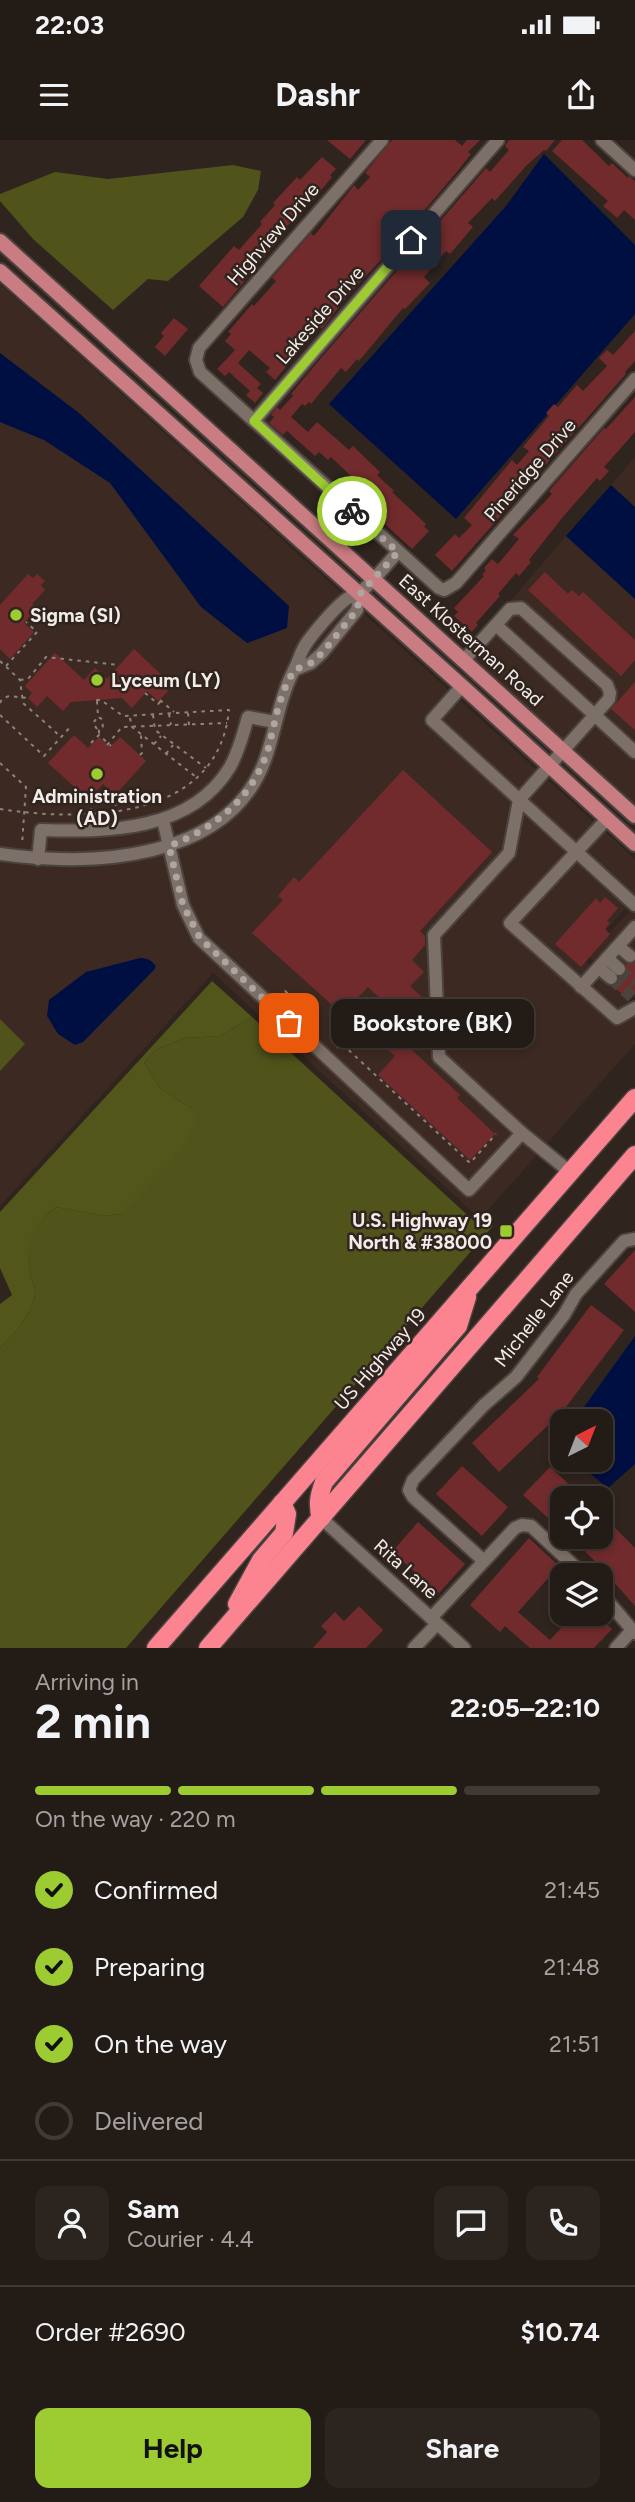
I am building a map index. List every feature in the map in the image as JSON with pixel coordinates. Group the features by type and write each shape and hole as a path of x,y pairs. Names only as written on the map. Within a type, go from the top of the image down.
{"highway":[{"name":"US Highway 19","path":"156,1648 635,1098"},
{"path":"208,1648 635,1155"},
{"path":"321,1518 318,1508 324,1482 458,1326 469,1290"},
{"path":"222,1632 261,1560 284,1533 287,1514 282,1503"}],"main road":[{"name":"East Klosterman Road","path":"0,241 635,816"},
{"name":"East Klosterman Road","path":"0,271 635,844"}],"street":[{"name":"Highview Drive","path":"254,421 201,372 196,364 199,348 382,140"},
{"name":"Lakeside Drive","path":"254,421 498,140"},
{"path":"602,140 635,170"},
{"name":"Pineridge Drive","path":"398,552 439,588 447,590 454,586 635,379"},
{"path":"0,854 38,859 96,858 169,846 209,827 235,806 264,762 287,682 308,641 346,599 360,594 398,552 254,421"},
{"path":"294,670 311,663 322,653 357,610 360,594"},
{"path":"464,660 510,610 521,608 607,685 610,693 609,699 519,800 509,853 434,935 439,1057 522,1133 570,1172"},
{"path":"496,625 635,752"},
{"path":"463,686 432,720 635,905"},
{"path":"38,859 41,830 98,830 163,820 197,802 219,782 236,755 248,717 275,722"},
{"path":"607,819 510,923 617,1018 634,1006"},
{"path":"163,820 183,905 200,938 469,1191 522,1133"},
{"path":"581,988 618,946 633,934"},
{"path":"618,946 630,956"},
{"path":"603,963 615,974"},
{"name":"Michelle Lane","path":"484,1561 413,1497 409,1490 413,1480 485,1405 516,1377 564,1315 576,1294 624,1241 635,1239"},
{"name":"Rita Lane","path":"321,1518 464,1648"},
{"path":"414,1648 484,1561 515,1528 531,1525 571,1563"},
{"path":"613,1608 633,1632 616,1648"}],"path":[{"path":"6,666 37,632 26,622"},
{"path":"20,680 28,678 46,657 119,666"},
{"path":"0,661 20,680 23,703 61,737"},
{"path":"145,693 158,704 160,700 175,713"},
{"path":"0,703 9,696 27,698"},
{"path":"0,808 58,814 92,813 166,799 187,788 206,769 223,742 228,723 229,710 123,716 101,700 96,700 98,717 104,724 99,730 99,736 109,745 122,727 228,723"},
{"path":"188,712 189,725"},
{"path":"169,713 171,725"},
{"path":"153,714 154,726 162,735 206,769"},
{"path":"0,715 44,756 72,725"},
{"path":"130,716 132,727 196,777"},
{"path":"98,717 93,723 99,730"},
{"path":"140,755 141,734"},
{"path":"154,744 162,735"},
{"path":"91,743 99,736"},
{"path":"166,754 174,744"},
{"path":"0,763 26,787 21,857"},
{"path":"114,794 116,810"},
{"path":"89,800 92,813"},
{"path":"279,999 285,991 318,1020 311,1028"},
{"path":"335,1050 341,1043 470,1163 496,1134"}],"shaded area":[{"path":"544,154 635,245 635,314 456,519 329,404 506,206"},
{"path":"0,284 635,859 635,898 581,957 635,1006 635,1044 480,1219 213,973 0,1206"},
{"path":"0,353 79,413 289,606 287,628 247,643 201,607 110,483 44,440 0,422"},
{"path":"635,457 635,507 611,485"},
{"path":"611,485 635,507 635,599 566,536"},
{"path":"566,536 635,599 635,807 466,653"},
{"path":"635,905 635,998 588,956"},
{"path":"140,958 152,962 156,966 154,970 83,1042 75,1045 58,1034 47,1016 49,1000 86,972"},
{"path":"635,1336 635,1464 610,1486 606,1486 588,1472 613,1472 613,1409 583,1409"}],"green space":[{"path":"233,165 261,171 258,190 243,217 168,281 148,279 113,310 33,239 0,201 0,194 55,172 108,179"},
{"path":"212,981 252,1017 220,1036 185,1038 157,1049 144,1063 160,1088 191,1108 196,1123 181,1150 121,1214 104,1216 56,1207 48,1214 36,1228 30,1244 30,1273 35,1292 33,1302 21,1324 0,1348 0,1304 12,1295 0,1268 0,1212"},
{"path":"252,1017 476,1223 487,1219 493,1226 126,1648 0,1648 0,1348 21,1324 33,1302 35,1292 29,1263 32,1236 41,1221 56,1207 104,1216 121,1214 148,1183 191,1108 160,1088 144,1063 157,1049 185,1038 220,1036"},
{"path":"0,1019 25,1044 0,1071"}],"building":[{"path":"327,140 366,140 350,159"},
{"path":"392,140 455,140 462,146 467,140 480,140 468,152 471,154 456,173 395,245 348,295 322,329 319,327 275,380 266,372 270,368 249,350 238,363 261,384 257,388 263,393 255,403 246,395 250,391 229,372 225,376 217,369 235,350 225,341 231,334 228,332 276,281 272,278 311,233 314,236 354,185 358,190 370,177 365,173"},
{"path":"509,140 555,140 546,151 526,166 495,201 492,198 468,223 473,227 450,254 446,251 424,277 430,283 403,308 359,361 357,359 346,372 341,368 311,404 302,404 291,417 308,432 317,422 349,450 353,446 380,472 377,475 426,524 424,527 429,531 412,549 351,493 356,488 351,484 355,480 331,457 328,460 319,452 315,456 287,431 283,435 269,423 277,407 280,410 293,396 291,394 321,358 486,168 490,172 509,150 505,146"},
{"path":"562,140 582,140 609,166 612,163 635,181 635,220 624,210 617,218 603,206 608,201 552,151"},
{"path":"322,157 336,169 330,175 332,177 313,200 307,194 292,211 297,215 223,307 199,286 234,246 239,250 262,224 260,222 275,205 273,203 297,177 300,180"},
{"path":"174,318 188,329 165,356 155,347 164,336 161,333"},
{"path":"635,331 635,361 626,374 452,571 435,555 455,534 459,538 472,525 464,518 512,460 517,465 529,451 523,447 549,416 546,413 554,404 558,407 577,385 583,391 607,366 599,358 607,350 613,355"},
{"path":"635,397 635,432 604,467 609,471 600,481 597,478 562,518 529,560 531,562 519,576 516,573 498,594 500,596 476,623 478,625 472,632 454,616 458,612 454,608 484,576 484,568 492,559 498,564 519,539 513,535 552,494 549,491"},
{"path":"545,572 568,594 572,590 579,596 583,592 635,640 635,660 621,676 528,590"},
{"name":"Sigma (SI)","path":"28,574 33,578 37,574 45,581 41,585 45,590 32,604 38,609 24,623 34,632 10,659 0,649 0,605"},
{"name":"Lyceum (LY)","path":"134,649 165,678 164,687 168,691 158,701 147,691 132,708 122,698 71,702 63,711 47,696 37,707 28,698 32,693 25,686 55,653 84,680 95,668 107,679"},
{"path":"635,682 635,730 611,709"},
{"name":"Administration (AD)","path":"74,735 88,748 99,737 110,747 120,737 146,761 115,795 103,784 89,800 48,763"},
{"path":"403,770 492,852 420,931 425,936 425,945 412,960 424,972 410,986 426,1001 412,1015 427,1029 410,1048 460,1095 457,1098 495,1134 470,1160 378,1075 395,1056 380,1043 394,1027 379,1013 387,1005 368,987 342,1014 252,933 283,900 278,896 294,877 299,882"},
{"path":"605,897 618,908 607,921 610,923 605,929 610,934 581,967 555,944 596,898 600,903"},
{"path":"626,963 635,963 635,993 629,1000 613,986 627,972"},
{"path":"635,1250 635,1312 604,1284"},
{"path":"591,1305 624,1330 565,1409 550,1409 550,1423 499,1472 472,1443 539,1379 537,1377"},
{"path":"462,1466 508,1507 482,1536 436,1494"},
{"path":"550,1467 550,1472 555,1472 571,1486 550,1486 550,1520 523,1495"},
{"path":"418,1522 465,1564 439,1593 392,1552"},
{"path":"613,1526 635,1548 635,1606 613,1581 613,1563 596,1562 582,1549 613,1549"},
{"path":"529,1538 556,1563 550,1563 550,1576 518,1612 550,1640 563,1626 609,1626 612,1629 594,1648 530,1648 505,1626 500,1632 470,1605"},
{"path":"359,1606 383,1630 366,1648 313,1648 327,1632 321,1626 335,1612 344,1621"}],"tunnel":[{"path":"619,969 635,983"},
{"path":"611,978 632,997"}],"way so far":[{"path":"289,1023 200,938 183,905 169,846 198,834 222,818 247,791 264,762 279,705 294,670 311,663 322,653 357,610 360,594 398,552 352,511"}],"place":[{"name":"Sigma (SI)","path":"16,615"},
{"name":"Lyceum (LY)","path":"97,680"},
{"name":"Administration (AD)","path":"97,774"},
{"name":"Bookstore (BK)","path":"289,1023"},
{"name":"U.S. Highway 19 North & #38000","path":"506,1231"}],"route":[{"path":"352,511 254,421 411,240"}]}
